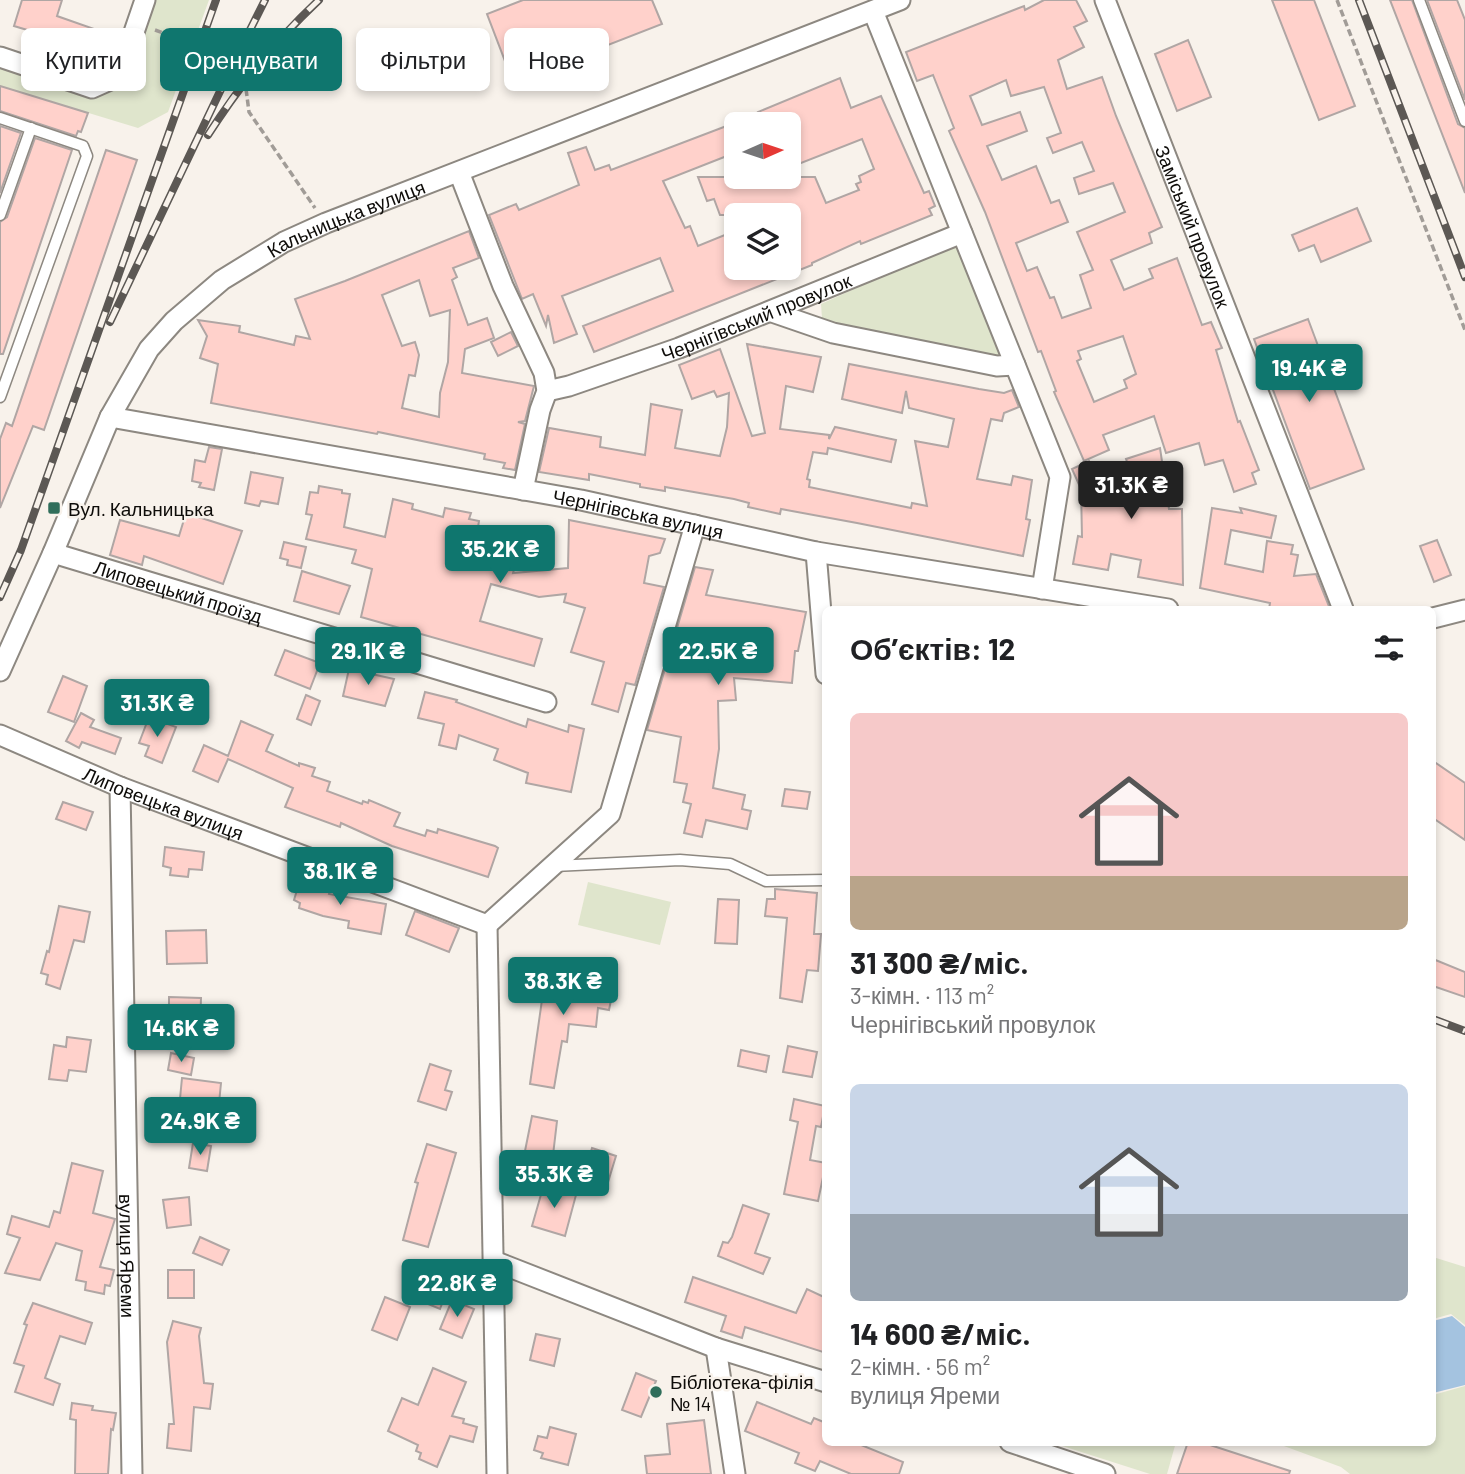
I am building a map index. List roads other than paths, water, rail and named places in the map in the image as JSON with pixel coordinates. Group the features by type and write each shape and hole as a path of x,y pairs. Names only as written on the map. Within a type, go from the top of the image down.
{"street":[{"path":"0,57 92,88 120,76 145,0"},
{"name":"Кальницька вулиця","path":"0,671 110,417 149,349 202,295 264,253 326,223 900,0"},
{"name":"Заміський провулок","path":"1105,0 1342,606"},
{"path":"873,10 1060,477 1042,589"},
{"path":"459,172 503,286 544,373 547,391 540,410 523,490"},
{"name":"Чернігівський провулок","path":"547,391 679,348 962,233"},
{"path":"772,312 833,332 997,366 1015,365"},
{"name":"Чернігівська вулиця","path":"110,417 523,490 816,552 1149,606"},
{"path":"497,1474 487,925 610,814 695,525"},
{"path":"816,552 822,625"},
{"name":"Липовецький проїзд","path":"53,553 546,702"},
{"path":"1436,617 1465,610"},
{"name":"Липовецька вулиця","path":"0,735 120,787 487,925"},
{"name":"вулиця Яреми","path":"120,787 132,1474"},
{"path":"494,1261 716,1349 822,1381"},
{"path":"716,1349 735,1474"},
{"path":"1022,1446 1102,1473"}],"lane":[{"path":"1419,0 1465,121"},
{"path":"0,118 83,146 87,156 0,397"},
{"path":"0,215 31,128"},
{"path":"552,866 680,860 730,864 766,881 822,880"}],"water":[{"path":"1452,1316 1465,1327 1465,1385 1436,1392 1436,1320"}],"railway":[{"path":"0,597 21,550 216,0"},
{"path":"110,322 265,0"},
{"path":"208,135 259,64 319,0"},
{"path":"1359,0 1465,277"},
{"path":"1436,1020 1465,1031"}],"place":[{"name":"Вул. Кальницька","path":"54,508"},
{"name":"Бібліотека-філія № 14","path":"656,1392"}]}
